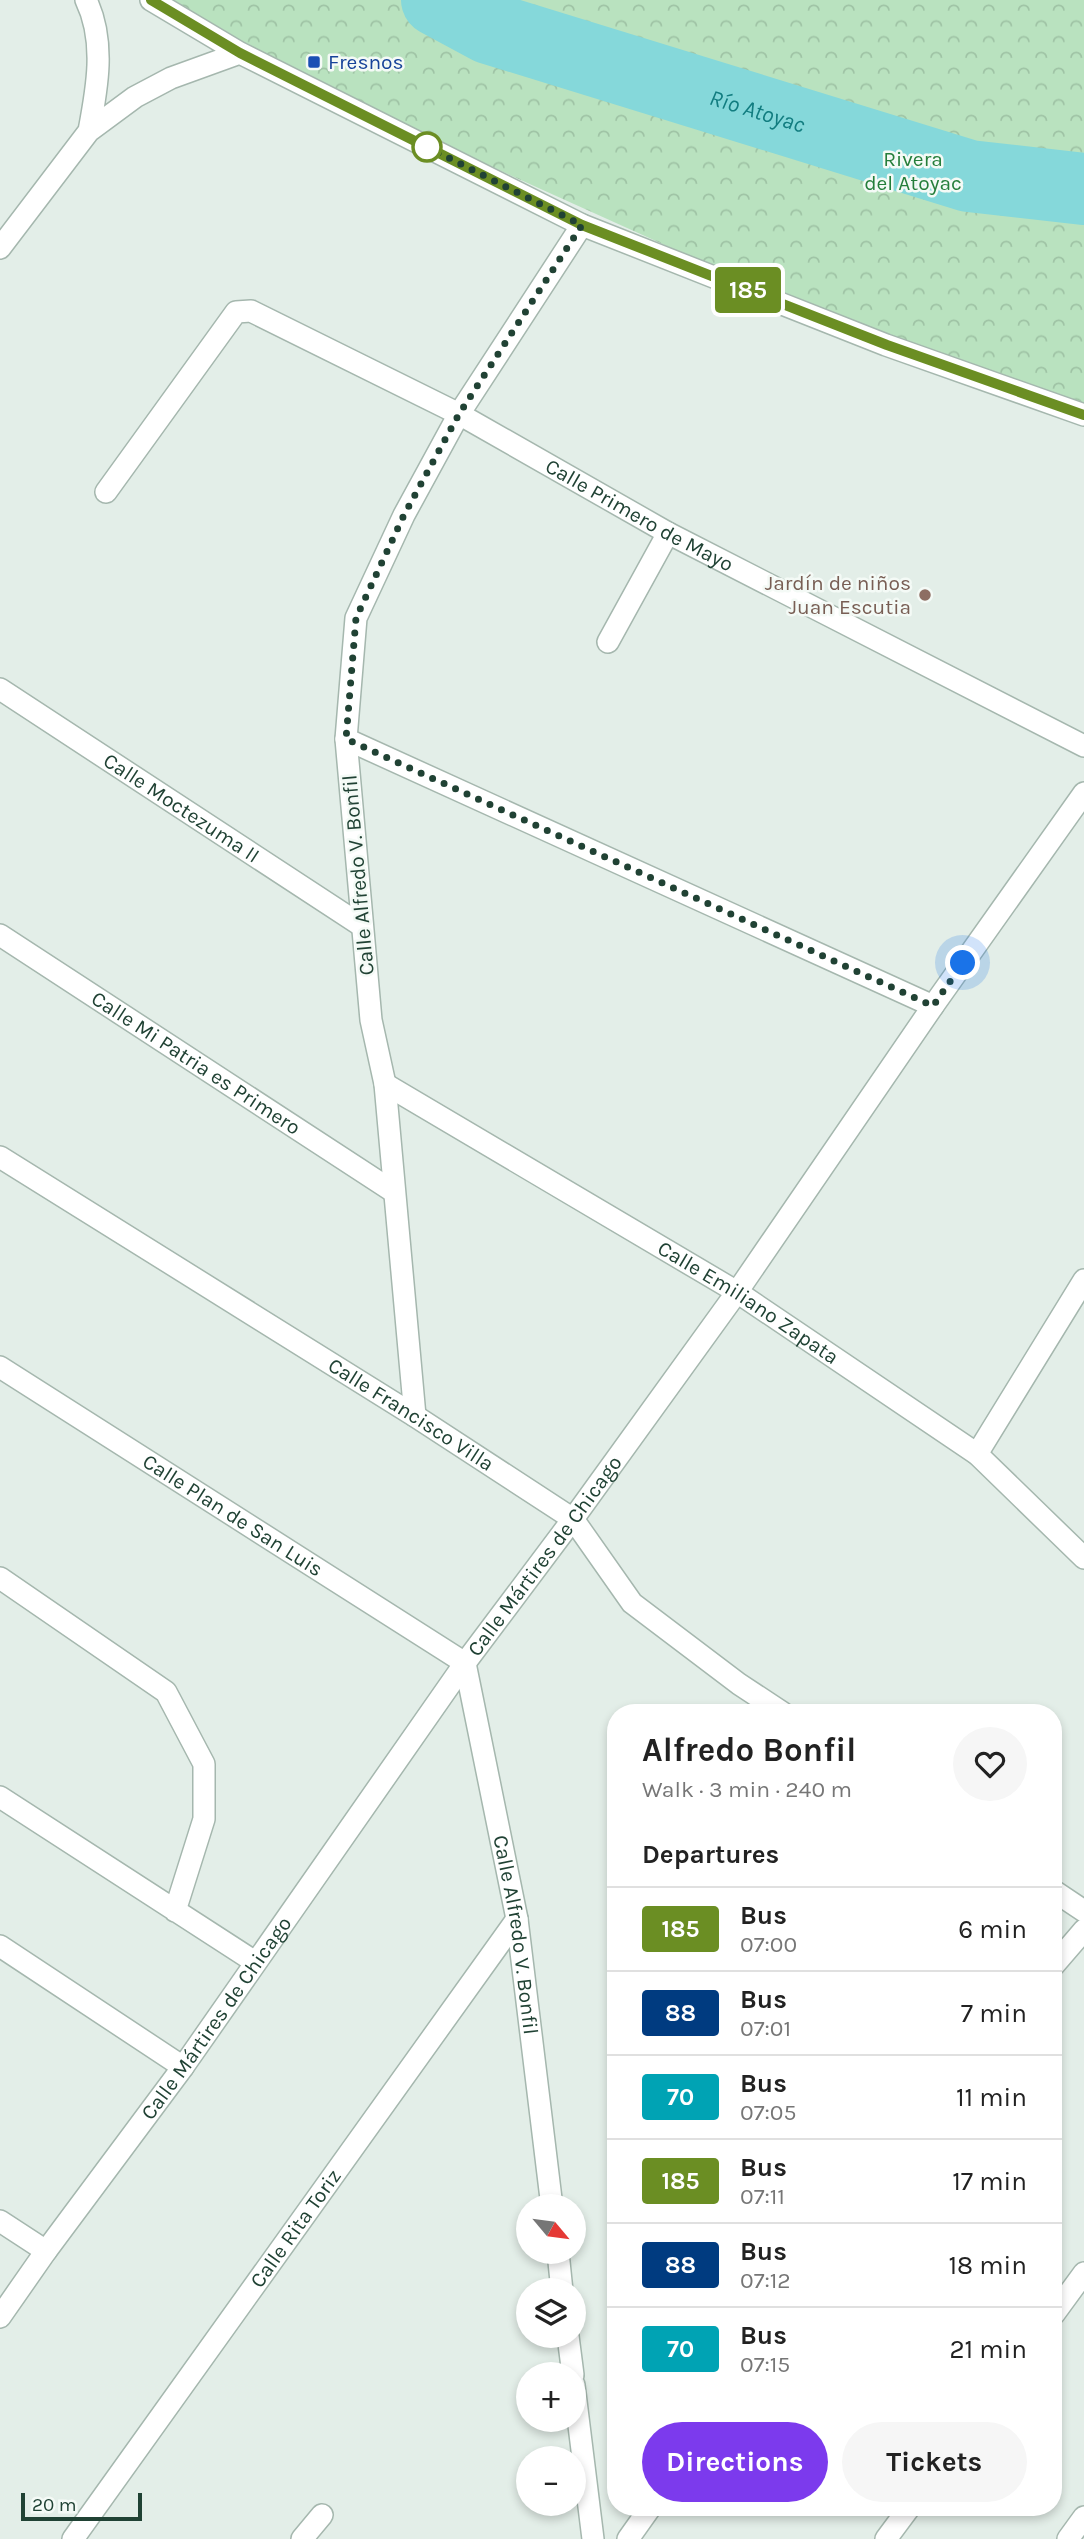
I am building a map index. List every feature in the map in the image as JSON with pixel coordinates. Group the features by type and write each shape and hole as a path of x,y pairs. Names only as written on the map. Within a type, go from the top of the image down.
{"street":[{"path":"86,0 98,47 98,86 89,131"},
{"path":"151,0 240,53 582,225 887,345 1084,415"},
{"path":"0,247 89,131 135,97 172,78 240,53"},
{"name":"Calle Alfredo V. Bonfil","path":"415,1416 385,1084 371,1020 346,739 356,618 404,515 459,414 582,225"},
{"name":"Calle Primero de Mayo","path":"106,492 236,312 251,311 459,414 668,534 1084,746"},
{"path":"608,642 668,534"},
{"name":"Calle Moctezuma II","path":"0,690 362,926"},
{"path":"346,739 933,1006"},
{"name":"Calle Mártires de Chicago","path":"0,2317 46,2250 183,2067 466,1663 737,1293 933,1006 1084,793"},
{"name":"Calle Mi Patria es Primero","path":"0,935 394,1192"},
{"name":"Calle Emiliano Zapata","path":"385,1084 737,1293 977,1454 1084,1559"},
{"name":"Calle Francisco Villa","path":"0,1157 415,1416 573,1519 632,1604 769,1704"},
{"path":"977,1454 1084,1280"},
{"name":"Calle Plan de San Luis","path":"0,1367 466,1663"},
{"path":"0,1578 166,1692 204,1764 204,1819 175,1911"},
{"name":"Calle Alfredo V. Bonfil","path":"466,1663 517,1919 550,2194"},
{"path":"0,1797 255,1962"},
{"path":"1062,1896 1084,1911"},
{"name":"Calle Rita Toriz","path":"73,2539 517,1919"},
{"path":"1062,1956 1084,1930"},
{"path":"0,1946 183,2067"},
{"path":"0,2221 46,2250"},
{"path":"1062,2303 1084,2273"},
{"path":"580,2432 593,2539"},
{"path":"302,2539 322,2515"},
{"path":"628,2539 644,2516"},
{"path":"886,2539 903,2516"},
{"path":"1068,2539 1084,2517"}],"green space":[{"name":"Rivera del Atoyac","path":"169,0 1084,0 1084,415 886,345 240,53"}],"waterway":[{"name":"Río Atoyac","path":"437,0 489,28 969,176 1084,189"}],"bus line":[{"name":"185","path":"151,0 240,53 582,225 887,345 1084,415"}],"place":[{"name":"Fresnos","path":"314,62"},
{"name":"Jardín de niños Juan Escutia","path":"925,595"}],"route":[{"path":"427,147 582,225 459,414 404,515 356,618 346,739 933,1006 963,963"}]}
